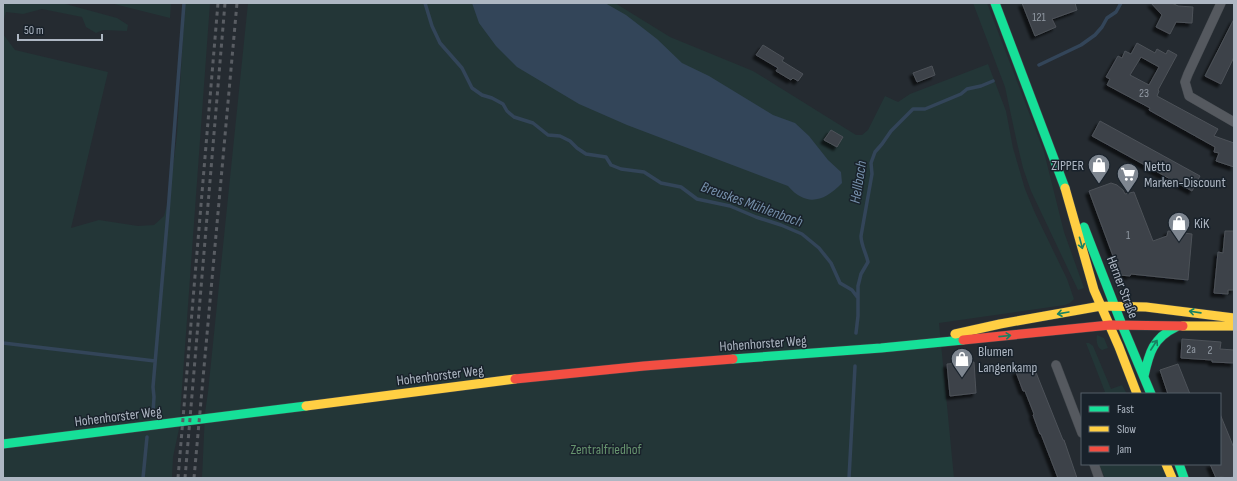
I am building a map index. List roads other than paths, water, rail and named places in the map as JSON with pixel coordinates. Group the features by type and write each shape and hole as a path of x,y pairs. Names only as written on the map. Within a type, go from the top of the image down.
{"street":[{"name":"Herner Straße","path":"994,3 1067,192 1090,278 1137,393"},
{"path":"1221,3 1185,82 1189,96 1234,122"},
{"name":"Herner Straße","path":"1067,192 1078,211 1122,325 1151,393"},
{"name":"Hohenhorster Weg","path":"882,348 896,341 954,334 1000,324 1101,306 1146,307 1234,318"},
{"name":"Hohenhorster Weg","path":"3,444 550,375 644,366 882,348 1110,325 1234,326"},
{"path":"1144,376 1150,351 1159,337 1167,330 1178,326"},
{"path":"1056,365 1081,430"},
{"path":"1094,465 1099,478"},
{"path":"1166,465 1172,478"},
{"path":"1179,465 1184,478"}],"water":[{"path":"472,3 605,3 626,15 657,39 682,63 709,76 773,115 795,123 809,136 828,160 841,172 842,183 822,198 815,200 808,199 795,193 788,186 627,125 579,104 517,67 496,46 479,23"}],"waterway":[{"path":"153,413 153,387 184,3"},
{"name":"Breuskes Mühlenbach","path":"425,3 432,26 440,43 462,68 472,88 482,95 503,104 507,111 514,117 533,123 548,135 560,136 570,141 586,154 606,157 611,165 621,169 644,172 661,183 681,187 697,199 730,206 802,234 819,248 831,263 840,283 852,290 858,298"},
{"name":"Hellbach","path":"1039,65 1081,45 1095,35 1107,18 1116,12 1121,3"},
{"name":"Hellbach","path":"856,333 858,316 858,286 861,274 868,262 861,236 872,174 871,163 875,152 891,131 913,109 925,109 961,94 967,89 981,86 993,81"},
{"path":"3,343 155,361"},
{"name":"Hellbach","path":"849,478 855,366"},
{"path":"143,478 147,437"}],"railway":[{"path":"178,478 218,3"},
{"path":"185,478 225,3"},
{"path":"194,478 237,3"}],"place":[{"name":"ZIPPER","path":"1099,184"},
{"name":"Netto Marken-Discount","path":"1128,194"},
{"name":"KiK","path":"1179,242"},
{"name":"Blumen Langenkamp","path":"962,378"}],"park label":[{"name":"Zentralfriedhof","path":"606,449"}]}
